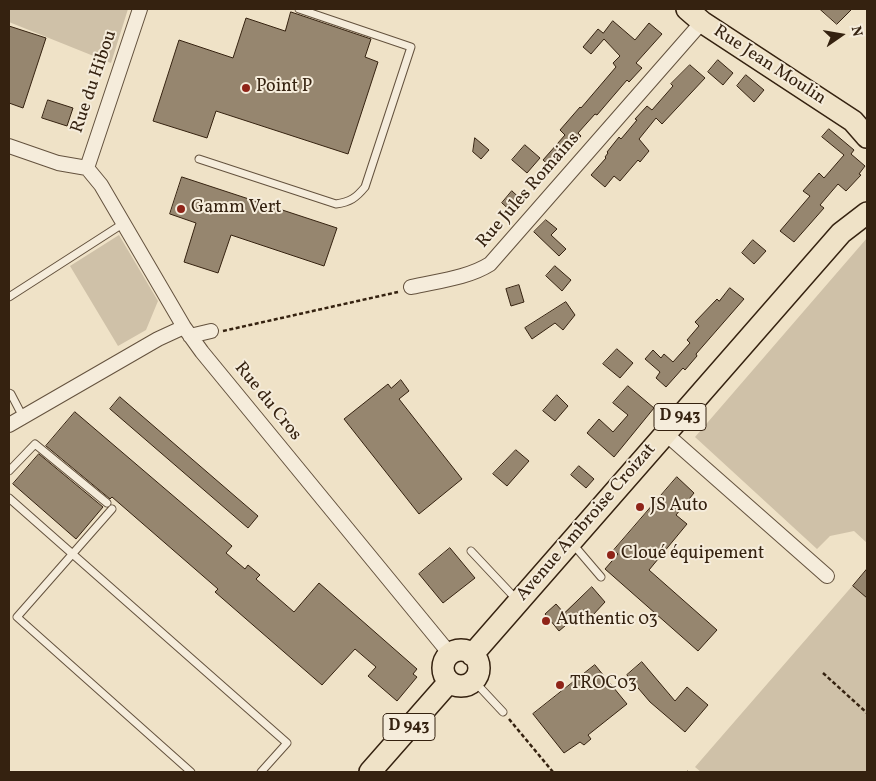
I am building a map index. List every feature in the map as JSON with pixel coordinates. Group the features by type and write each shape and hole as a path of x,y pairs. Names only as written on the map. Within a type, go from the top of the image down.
{"main road":[{"name":"Rue Jean Moulin","path":"695,16 860,123 867,136"},
{"name":"Avenue Ambroise Croizat","path":"841,233 854,209 867,195"},
{"name":"Avenue Ambroise Croizat","path":"472,655 841,233 867,213"},
{"path":"461,650 472,655 476,659 479,670 474,681 470,684 459,686 449,682 443,668 444,662 450,654 461,650"},
{"name":"D 943","path":"370,772 449,682"}],"street":[{"name":"Rue du Hibou","path":"87,168 140,9"},
{"name":"Rue Jules Romains","path":"411,287 468,274 490,264 695,16"},
{"path":"9,146 58,163 87,168"},
{"name":"Rue du Cros","path":"87,168 101,185 187,331 202,352 450,654"},
{"path":"9,425 158,339 187,331 211,331"},
{"path":"666,434 827,576"}],"lane":[{"path":"199,159 336,204 350,201 357,197 365,187 411,47 299,9"},
{"path":"9,297 124,223"},
{"path":"9,393 23,417"},
{"path":"9,471 35,444 109,506 72,553 17,617 191,772"},
{"path":"9,498 287,743 261,772"},
{"path":"570,542 601,577"},
{"path":"471,551 518,601"},
{"path":"474,681 503,712"}],"path":[{"path":"211,331 220,332 401,291 411,287"},
{"path":"823,673 867,712"},
{"path":"503,712 552,772"}],"shaded area":[{"path":"9,9 128,9 111,63 9,22"},
{"path":"119,235 158,301 146,330 118,346 70,266"},
{"path":"867,238 867,543 854,531 830,536 817,549 695,437"},
{"path":"867,569 867,772 701,772 695,767"}],"building":[{"path":"820,9 852,9 837,24"},
{"path":"291,12 371,39 365,57 378,62 348,154 216,111 207,138 153,121 179,40 233,58 246,18 285,31"},
{"path":"613,21 635,40 649,23 662,34 636,63 642,68 629,82 627,80 597,115 595,114 578,133 581,136 552,168 543,160 565,135 560,130 616,67 613,63 620,56 604,39 591,54 583,47 598,29 603,33"},
{"path":"9,26 46,38 23,108 9,103"},
{"path":"718,60 733,73 723,85 708,72"},
{"path":"690,65 705,78 662,124 656,118 639,139 649,151 640,162 638,160 620,181 614,176 605,187 591,175 606,158 607,152 619,137 621,139 647,106 652,110 673,86 671,84"},
{"path":"746,75 764,90 754,102 737,86"},
{"path":"48,100 73,108 67,126 42,118"},
{"path":"829,129 854,150 851,154 865,166 859,174 861,175 846,191 838,184 820,205 824,208 794,242 780,231 810,196 803,191 819,173 824,178 844,155 822,137"},
{"path":"475,138 489,150 481,159 473,152"},
{"path":"525,145 540,158 527,173 512,160"},
{"path":"182,177 337,228 324,266 231,235 218,273 184,262 196,223 170,214"},
{"path":"512,191 524,202 514,214 502,203"},
{"path":"546,220 557,229 551,235 566,249 559,256 534,232"},
{"path":"753,240 766,251 754,264 742,253"},
{"path":"555,266 571,280 562,291 546,276"},
{"path":"519,285 524,302 511,306 506,289"},
{"path":"730,288 744,299 696,354 697,356 685,370 683,368 666,387 656,378 660,372 645,359 653,350 661,358 664,354 673,362 690,343 687,340 699,326 695,322 717,299 719,301"},
{"path":"566,302 575,315 563,330 555,323 532,339 525,328"},
{"path":"617,349 633,363 620,378 603,364"},
{"path":"401,380 409,391 399,399 462,479 419,514 344,419 388,384 391,388"},
{"path":"628,386 654,408 614,457 587,433 599,419 613,432 628,415 613,403"},
{"path":"557,395 568,406 555,421 543,411"},
{"path":"120,397 258,516 248,528 110,409"},
{"path":"75,412 232,546 226,553 245,569 248,565 260,575 256,579 294,612 319,583 417,669 413,674 417,677 397,701 368,676 376,667 355,649 322,685 215,592 218,589 112,497 110,499 46,446"},
{"path":"516,450 529,461 507,486 493,474"},
{"path":"39,454 103,507 76,539 13,484"},
{"path":"579,466 594,479 586,488 571,475"},
{"path":"677,477 694,493 676,515 687,524 649,570 717,630 698,651 605,569 618,554 614,550"},
{"path":"450,548 475,578 443,603 419,574"},
{"path":"867,569 867,598 853,586"},
{"path":"592,587 605,602 592,616 585,609 559,631 545,614 556,604 564,613"},
{"path":"642,662 675,701 687,687 708,705 685,732 650,702 627,675"},
{"path":"595,665 627,704 588,735 591,739 584,745 580,742 564,753 533,714"}],"place":[{"name":"Point P","path":"246,88"},
{"name":"Gamm Vert","path":"181,209"},
{"name":"JS Auto","path":"640,507"},
{"name":"Cloué équipement","path":"611,555"},
{"name":"Authentic 03","path":"546,621"},
{"name":"TROC03","path":"560,685"}]}
